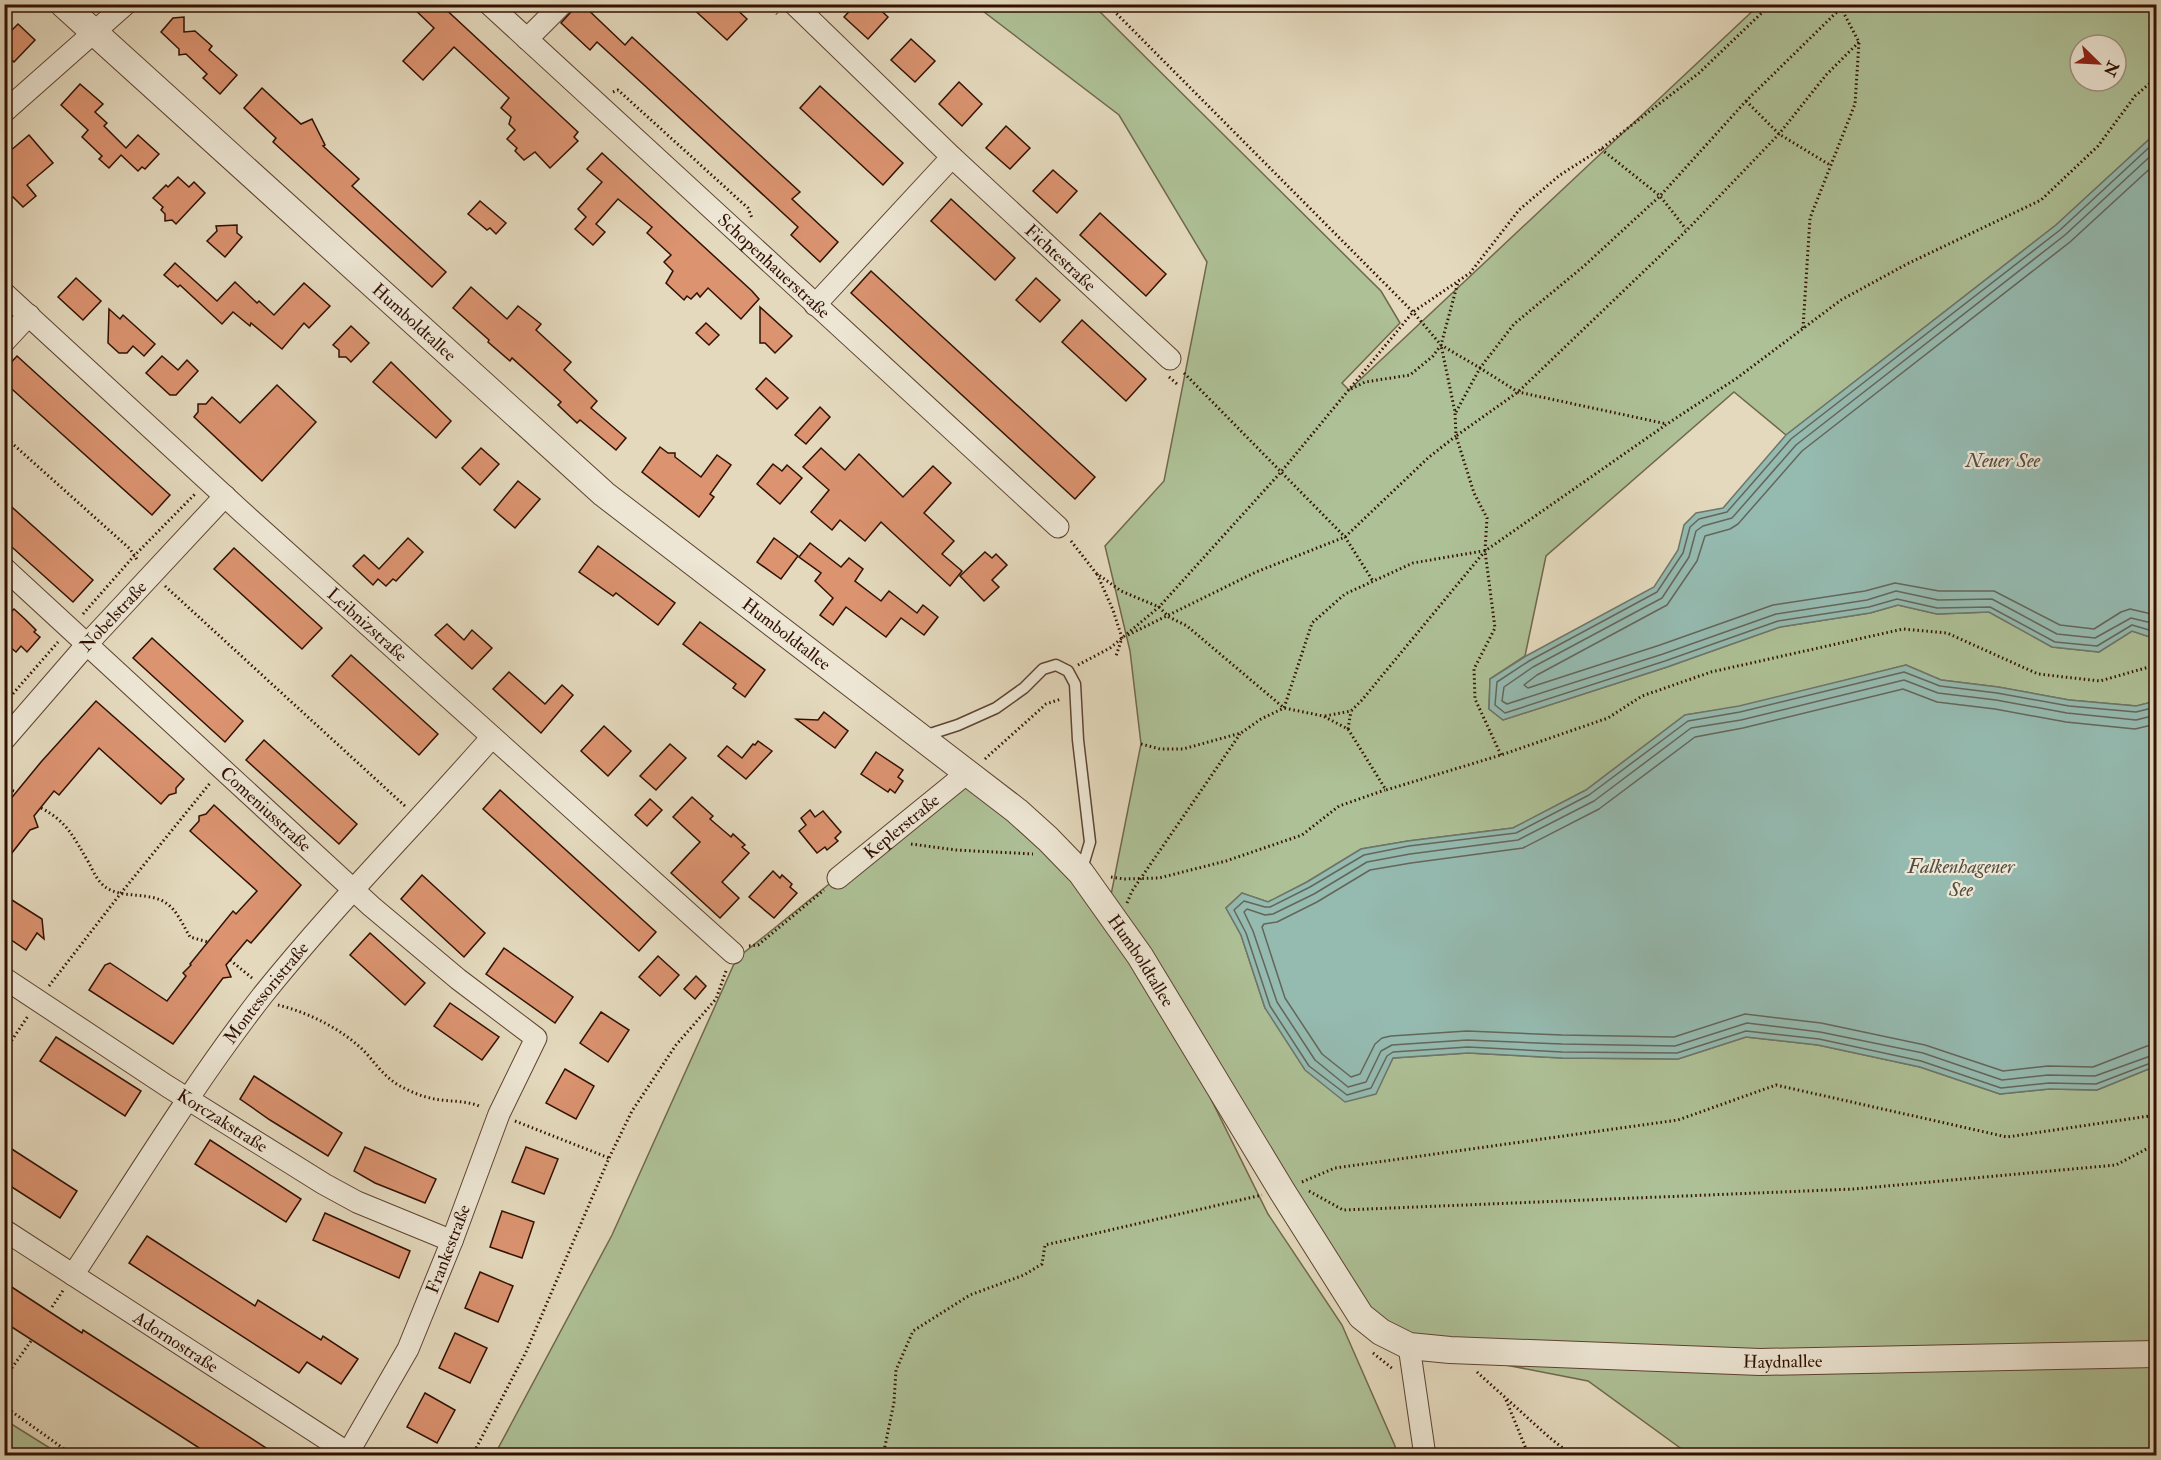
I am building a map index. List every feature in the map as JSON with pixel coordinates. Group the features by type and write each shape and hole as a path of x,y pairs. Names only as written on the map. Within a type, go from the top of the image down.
{"street":[{"name":"Humboldtallee","path":"63,4 604,494 1017,811 1081,873 1140,956 1282,1191 1361,1316 1381,1332 1409,1346"},
{"path":"4,112 126,4"},
{"name":"Schopenhauerstraße","path":"489,4 1058,527"},
{"path":"527,39 562,4"},
{"name":"Fichtestraße","path":"794,4 952,157 1170,358"},
{"path":"815,305 952,157"},
{"name":"Leibnizstraße","path":"4,293 225,496 733,953"},
{"path":"4,342 29,315"},
{"name":"Nobelstraße","path":"4,740 88,643 225,496"},
{"name":"Comeniusstraße","path":"4,568 353,889 458,979 536,1038"},
{"name":"Montessoristraße","path":"73,1275 187,1098 262,996 353,889 492,737"},
{"name":"Keplerstraße","path":"838,879 882,840 967,773"},
{"name":"Korczakstraße","path":"4,978 187,1098 324,1184 357,1202 452,1241"},
{"name":"Frankestraße","path":"348,1454 408,1349 452,1241 499,1114 536,1038"},
{"name":"Adornostraße","path":"4,1230 348,1454"},
{"path":"1409,1346 1425,1455"},
{"name":"Haydnallee","path":"1409,1346 1760,1362 2157,1354"}],"lane":[{"path":"921,737 958,725 996,708 1024,688 1043,669 1056,665 1068,671 1075,684 1078,740 1090,842 1081,873"}],"path":[{"path":"1107,4 1413,312 1441,345 1518,392 1667,424"},
{"path":"1068,671 1110,648 1159,607 1281,472 1413,312 1470,273 1519,210 1560,175 1601,148 1699,72 1771,4"},
{"path":"1455,412 1480,368 1514,324 1584,267 1660,196 1746,101 1845,4"},
{"path":"1803,328 1810,218 1855,104 1859,42 1841,8"},
{"path":"1122,638 1169,617 1256,572 1345,537 1430,457 1518,392 1687,230 1779,134 1826,75 1859,42"},
{"path":"1348,729 1351,711 1485,550 1737,378 1841,300 2041,200 2098,146 2135,96 2157,78"},
{"path":"1746,101 1779,134 1831,165"},
{"path":"1601,148 1660,196 1687,230"},
{"path":"1349,390 1365,382 1410,375 1433,357 1441,345 1458,281"},
{"path":"1441,345 1455,412 1456,436 1474,493 1487,518 1485,550 1495,628 1474,669 1475,699 1500,755"},
{"path":"1170,358 1345,537 1373,581"},
{"path":"4,436 130,549 133,557 152,575 418,819"},
{"path":"4,704 133,557 198,490"},
{"path":"1058,527 1096,573 1121,591 1159,607 1169,617 1187,626 1284,708 1323,716 1348,729 1386,790"},
{"path":"1141,744 1160,749 1183,749 1241,733 1261,719 1284,708 1312,623 1345,594 1413,563 1485,550"},
{"path":"1096,573 1113,610 1122,638 1116,656"},
{"path":"1081,873 1124,879 1159,878 1226,861 1302,835 1339,806 1500,755 1608,717 1642,696 1711,672 1902,629 1947,633 2038,674 2100,681 2157,665"},
{"path":"967,773 1046,704 1075,694"},
{"path":"1323,716 1351,711"},
{"path":"1125,907 1132,891 1241,733"},
{"path":"4,1052 38,1000 120,893 221,769"},
{"path":"4,788 17,792"},
{"path":"41,808 57,816 73,837 101,884 120,893 152,897 167,904 177,914 190,938 208,942"},
{"path":"882,840 956,850 1030,854 1040,857"},
{"path":"472,1455 526,1352 609,1158 632,1111 676,1045 716,999 733,953 745,946 758,945 838,879"},
{"path":"285,1007 331,1026 344,1034 367,1054 388,1078 400,1086 433,1099 477,1105 609,1158"},
{"path":"2157,1115 2007,1137 1776,1085 1678,1120 1335,1168 1297,1185 1343,1210 1854,1189 2116,1165 2157,1144"},
{"path":"883,1455 894,1402 896,1370 914,1331 970,1295 1024,1275 1042,1264 1045,1245 1282,1191"},
{"path":"4,1379 31,1341"},
{"path":"1461,1350 1477,1373 1550,1438 1573,1455"},
{"path":"1506,1398 1529,1455"},
{"path":"4,1406 74,1455"}],"green space":[{"path":"975,5 1093,5 1381,291 1400,323 1342,383 1349,390 1759,5 2156,5 2156,133 2056,225 1786,435 1734,392 1546,556 1525,656 1490,679 1489,709 1503,720 1667,667 1780,627 1870,613 1898,605 1937,614 1989,612 2052,647 2099,652 2132,631 2156,639 2156,701 2137,706 2069,700 1998,687 1941,680 1906,665 1739,707 1685,715 1586,790 1513,828 1361,849 1307,882 1268,902 1242,893 1226,908 1241,935 1265,1008 1375,1093 1393,1058 1468,1053 1562,1058 1678,1059 1746,1037 1818,1045 1920,1067 2000,1094 2049,1089 2097,1090 2156,1066 2156,1455 1690,1455 1588,1381 1409,1346 1381,1332 1145,966 1268,1214 1342,1325 1395,1446 1396,1455 494,1456 612,1235 734,964 741,955 967,773 1108,910 1141,744 1130,651 1105,546 1164,481 1207,262 1119,115"},
{"path":"5,1420 61,1455 5,1455"}],"water":[{"name":"Neuer See","path":"2156,133 2156,639 2132,631 2099,652 2052,647 1989,612 1937,614 1898,605 1870,613 1780,627 1667,667 1503,720 1489,709 1490,679 1526,656 1654,587 1678,550 1684,525 1696,513 1723,508 1786,435 2056,225"},
{"name":"Falkenhagener See","path":"1906,665 1941,680 1998,687 2069,700 2136,706 2156,701 2156,1066 2097,1090 2049,1089 2000,1094 1920,1067 1818,1045 1746,1037 1678,1059 1562,1058 1468,1053 1393,1058 1376,1094 1345,1102 1305,1070 1265,1008 1241,935 1226,908 1242,893 1268,902 1307,882 1361,849 1513,828 1586,790 1685,715 1739,706"}],"building":[{"path":"409,4 440,4 578,132 574,137 578,141 550,168 535,152 524,160 515,151 517,148 507,139 515,130 509,124 511,117 501,108 509,98 454,47 423,80 403,61 434,28"},
{"path":"578,4 582,4 625,45 632,37 800,192 792,199 838,242 820,262 791,235 798,227 597,42 590,50 561,23"},
{"path":"688,4 731,4 747,19 727,40"},
{"path":"856,4 874,4 888,17 868,39 844,17"},
{"path":"184,17 184,32 195,31 212,46 209,50 237,75 220,94 203,78 207,74 186,54 179,55 179,49 161,32 173,18"},
{"path":"18,24 35,40 14,62 4,53 4,38"},
{"path":"911,39 935,61 915,82 891,60"},
{"path":"959,82 982,104 962,126 939,104"},
{"path":"80,84 103,104 95,112 107,123 104,126 126,148 138,135 159,154 145,169 142,167 138,171 121,155 109,168 99,159 102,156 82,137 88,130 61,105"},
{"path":"820,86 903,163 883,185 800,108"},
{"path":"262,88 301,124 312,119 325,145 323,146 359,179 352,186 446,272 432,287 273,142 276,138 244,108"},
{"path":"1006,126 1030,148 1010,169 986,148"},
{"path":"29,135 53,163 27,185 36,196 23,207 13,197 4,204 4,156"},
{"path":"602,153 759,299 741,319 708,288 700,297 697,293 691,299 687,296 684,300 666,283 673,271 664,262 671,255 647,233 652,227 618,199 596,224 605,232 593,245 575,229 586,217 578,209 602,182 587,169"},
{"path":"1053,170 1077,191 1057,213 1033,191"},
{"path":"178,177 189,187 194,182 205,193 176,224 172,220 165,221 165,214 161,210 163,207 153,198"},
{"path":"951,199 1015,258 995,280 931,221"},
{"path":"480,201 506,223 496,234 490,228 487,230 468,214"},
{"path":"1100,213 1166,274 1146,296 1080,235"},
{"path":"237,225 237,233 242,237 225,257 207,241 217,231 216,226"},
{"path":"175,263 217,301 235,282 257,303 259,301 274,315 304,283 330,306 309,328 304,323 282,349 251,323 250,326 233,312 222,324 180,285 178,287 164,275"},
{"path":"871,271 1095,477 1075,499 851,293"},
{"path":"76,278 101,301 83,320 58,297"},
{"path":"1036,278 1060,300 1040,322 1016,300"},
{"path":"471,287 507,319 518,306 541,324 536,330 571,362 564,370 597,401 591,408 626,438 616,450 580,420 577,423 558,405 561,402 512,358 510,361 488,342 489,340 453,308"},
{"path":"760,307 792,336 775,353 765,343 760,343"},
{"path":"109,309 120,319 123,315 155,344 144,356 133,346 127,353 119,353 108,343"},
{"path":"1082,320 1146,379 1126,401 1062,342"},
{"path":"706,323 719,335 709,345 696,333"},
{"path":"351,326 369,343 351,362 346,357 339,357 339,350 333,345"},
{"path":"17,356 170,495 152,515 4,382 4,370"},
{"path":"162,356 178,370 187,360 198,371 176,395 170,395 146,373"},
{"path":"391,362 451,421 436,438 373,382"},
{"path":"766,378 788,398 777,409 756,389"},
{"path":"277,385 316,422 262,481 194,417 198,412 198,404 206,404 212,397 240,423"},
{"path":"820,407 830,417 806,444 795,435"},
{"path":"660,447 668,453 675,453 675,457 701,477 717,455 731,465 710,494 714,497 699,517 642,472"},
{"path":"481,448 499,464 480,485 462,468"},
{"path":"821,448 845,470 859,454 903,497 933,466 951,483 924,513 954,541 942,554 962,571 950,586 881,522 865,541 840,520 832,530 811,512 829,490 803,467"},
{"path":"773,464 782,471 787,465 802,478 780,504 757,484"},
{"path":"518,481 540,499 515,528 494,510"},
{"path":"4,500 93,580 73,602 4,540"},
{"path":"408,538 423,552 396,581 393,579 386,586 378,579 373,585 353,566 364,555 379,569"},
{"path":"774,538 798,556 781,579 757,562"},
{"path":"810,543 841,567 849,558 863,569 855,581 881,601 889,591 917,613 923,605 938,617 924,635 901,618 886,637 846,607 833,625 820,615 833,598 815,581 821,573 799,557"},
{"path":"598,546 675,603 658,625 616,593 613,596 579,572"},
{"path":"234,548 322,628 302,649 214,569"},
{"path":"985,552 992,558 996,554 1007,565 992,580 999,587 984,601 960,576"},
{"path":"4,605 12,611 14,609 36,630 34,632 40,637 27,652 21,646 16,652 4,642"},
{"path":"700,622 765,670 745,697 733,688 736,684 683,644"},
{"path":"447,624 464,640 472,630 492,648 472,669 435,635"},
{"path":"152,638 243,721 225,742 133,658"},
{"path":"351,655 438,734 419,755 332,676"},
{"path":"509,672 545,704 562,685 573,695 541,733 493,689"},
{"path":"96,701 184,779 176,788 176,793 169,795 161,804 99,748 59,795 54,791 34,816 38,827 30,830 4,863 4,807"},
{"path":"824,712 848,731 835,748 796,719 818,720"},
{"path":"604,726 631,751 608,776 581,751"},
{"path":"264,740 357,824 339,844 246,760"},
{"path":"758,741 772,751 746,779 718,756 727,746 742,758"},
{"path":"670,744 686,758 656,790 640,776"},
{"path":"876,752 903,770 898,777 903,781 895,793 890,789 888,792 861,774"},
{"path":"500,790 656,932 639,951 483,809"},
{"path":"692,797 713,816 710,819 731,837 733,834 745,845 742,847 749,853 722,882 739,898 720,918 671,873 700,842 673,817"},
{"path":"650,799 662,810 647,826 635,815"},
{"path":"214,805 301,885 251,943 247,940 226,965 231,977 223,978 173,1044 89,990 105,965 110,963 167,1001 186,976 183,973 233,911 236,914 257,891 190,831 199,821 199,816 206,814"},
{"path":"810,810 815,817 823,811 841,832 835,838 838,841 827,850 825,847 817,853 799,831 806,825 801,818"},
{"path":"773,871 780,878 782,875 792,884 790,887 797,893 774,918 749,897"},
{"path":"422,875 485,933 464,957 401,899"},
{"path":"4,895 42,919 44,939 37,933 26,950 4,935"},
{"path":"370,933 425,983 405,1005 350,955"},
{"path":"504,948 573,997 555,1023 486,974"},
{"path":"658,956 679,975 660,996 639,977"},
{"path":"696,976 706,986 695,999 684,989"},
{"path":"450,1003 499,1037 482,1060 434,1026"},
{"path":"601,1012 629,1030 608,1062 580,1043"},
{"path":"56,1037 141,1091 125,1116 40,1061"},
{"path":"565,1069 594,1086 576,1119 546,1103"},
{"path":"254,1076 342,1133 328,1156 240,1099"},
{"path":"210,1140 301,1199 286,1222 195,1164"},
{"path":"4,1144 77,1191 60,1218 4,1182"},
{"path":"365,1147 436,1179 425,1203 375,1183 354,1171"},
{"path":"526,1147 558,1159 544,1194 512,1182"},
{"path":"502,1211 534,1222 522,1258 490,1247"},
{"path":"325,1213 410,1251 399,1278 313,1240"},
{"path":"147,1236 255,1306 258,1300 321,1340 323,1336 358,1359 341,1384 307,1362 299,1373 129,1263"},
{"path":"480,1272 513,1286 498,1322 465,1308"},
{"path":"4,1282 277,1455 210,1455 4,1322"},
{"path":"455,1333 487,1348 470,1383 439,1368"},
{"path":"425,1393 455,1410 437,1443 407,1427"}]}
